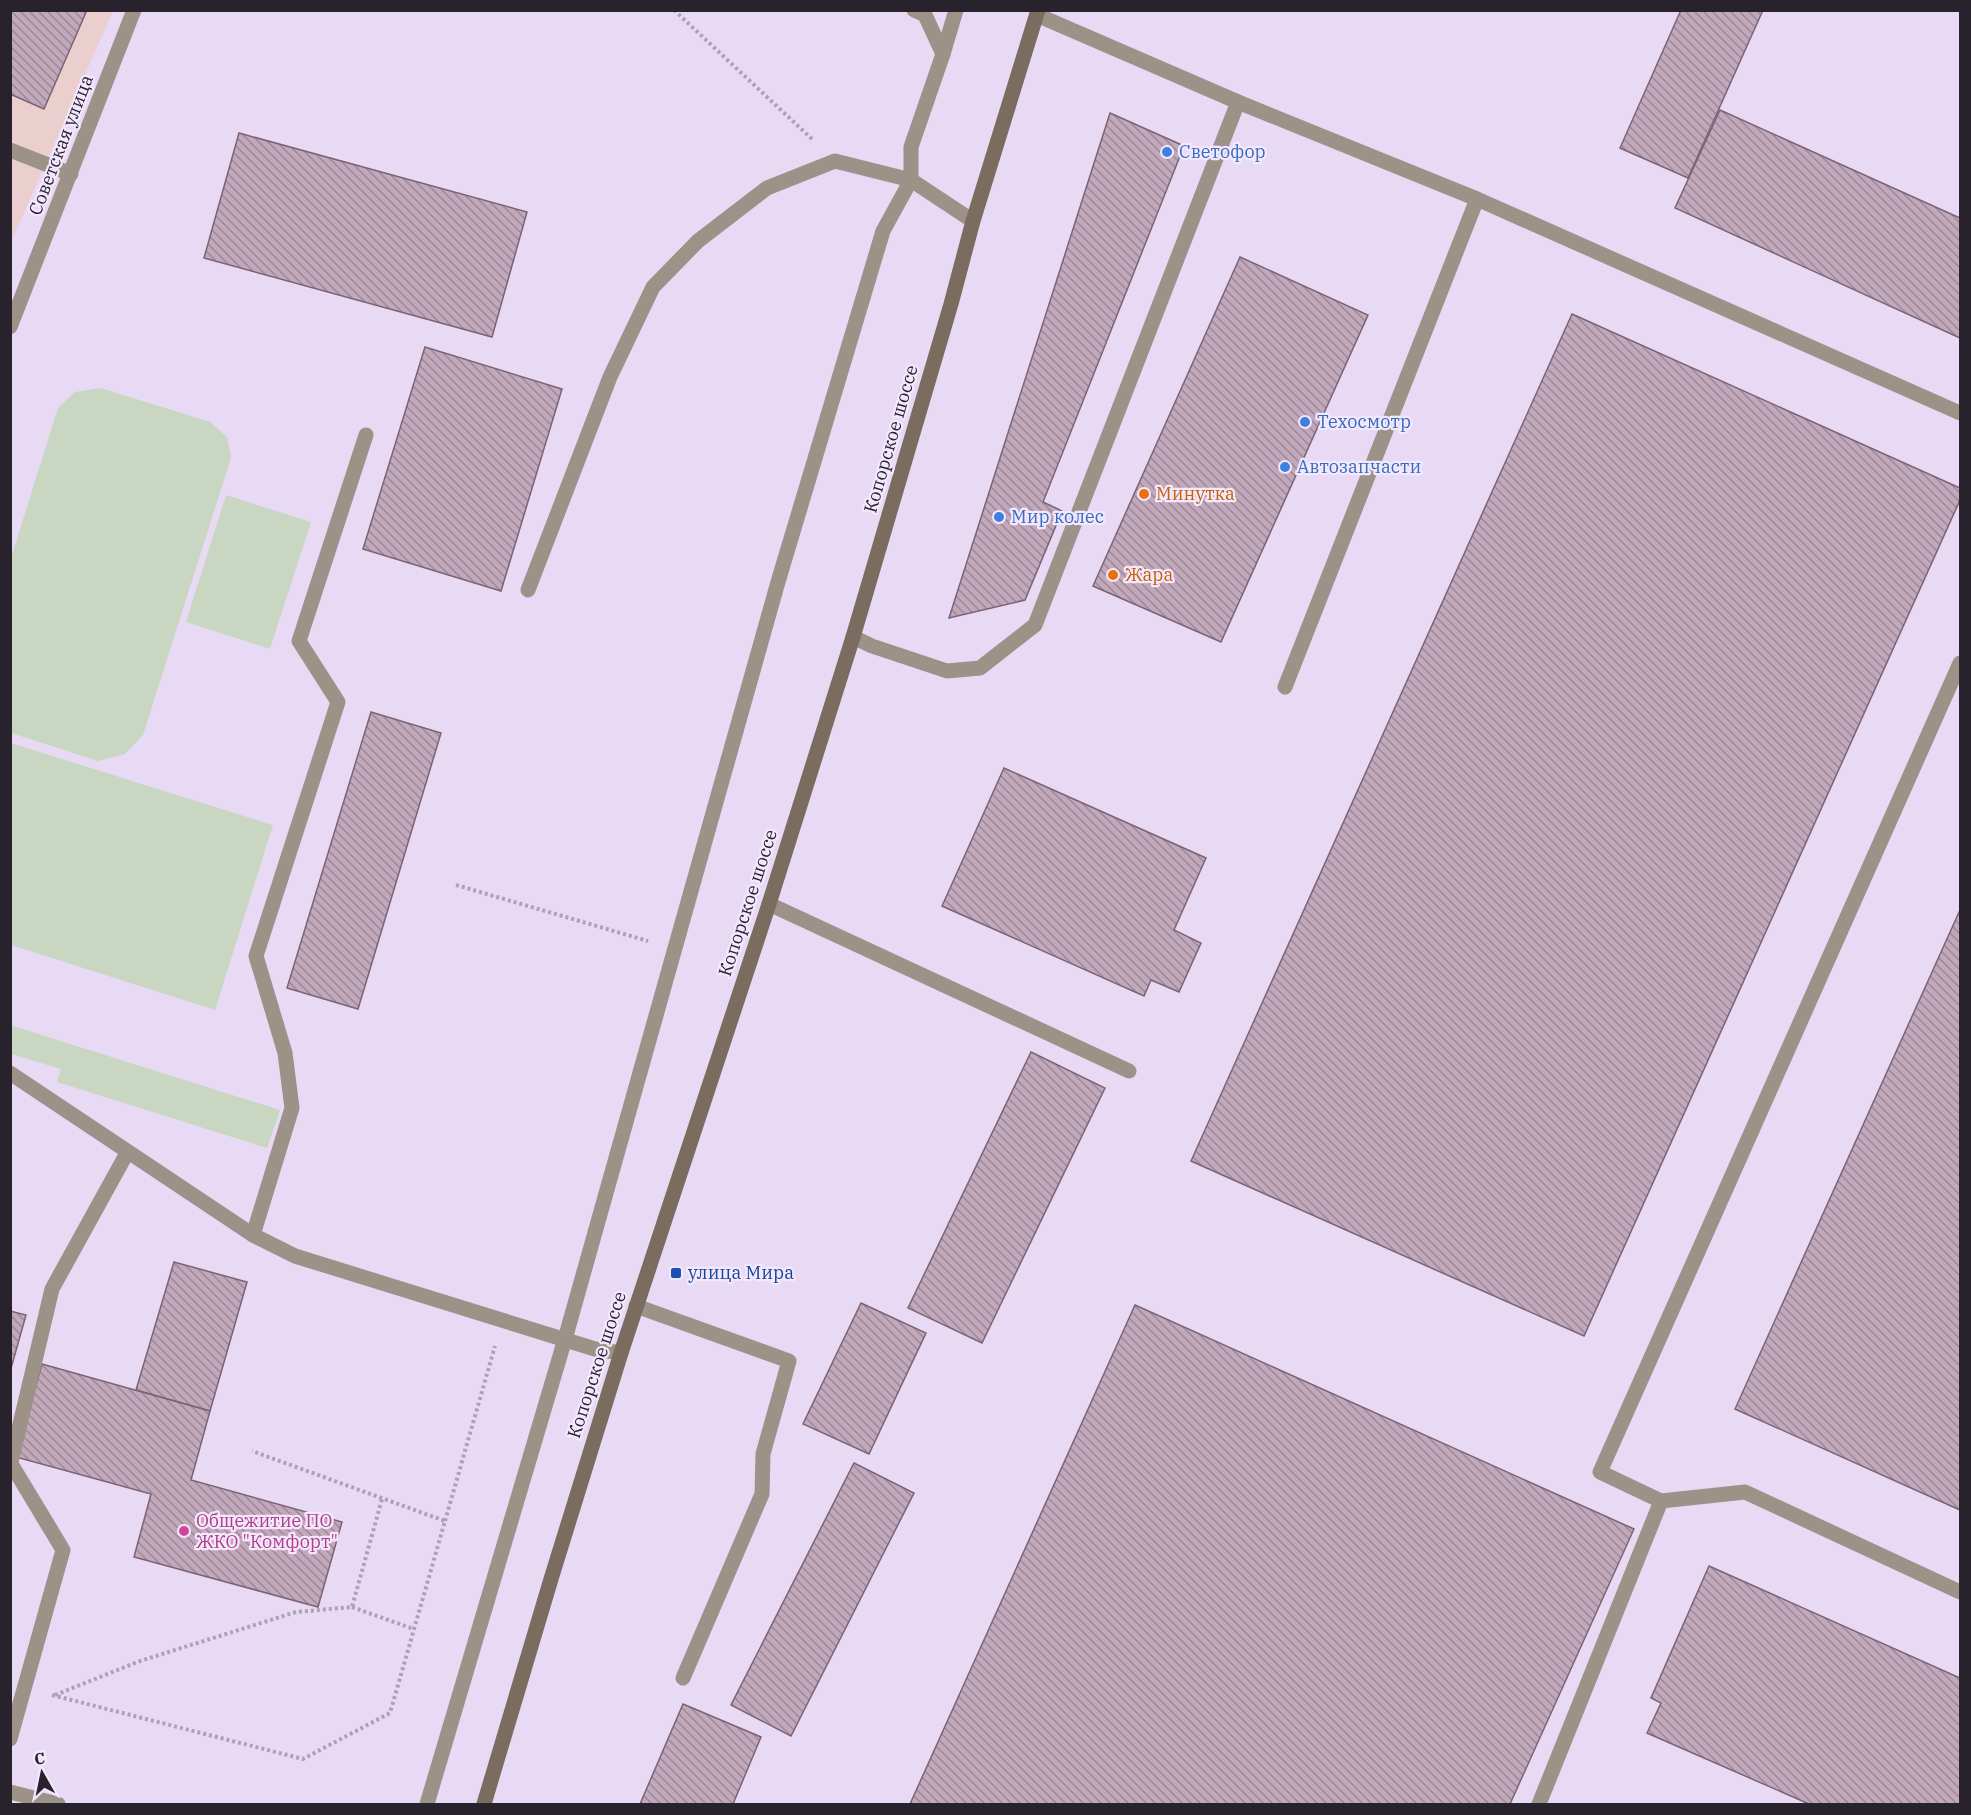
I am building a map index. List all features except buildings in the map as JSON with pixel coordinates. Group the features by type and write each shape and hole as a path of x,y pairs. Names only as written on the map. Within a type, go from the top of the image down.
{"main road":[{"name":"Копорское шоссе","path":"484,1804 621,1353 769,904 853,637 951,304 973,221 1037,13"}],"street":[{"name":"Советская улица","path":"10,327 134,10"},
{"path":"914,10 926,15 942,54"},
{"path":"427,1804 565,1339 778,582 883,231 911,180 911,147 956,10"},
{"path":"1037,13 1238,102 1477,199 1960,413"},
{"path":"853,637 947,671 980,668 1035,625 1238,102"},
{"path":"10,150 70,174"},
{"path":"528,590 610,377 653,287 698,241 767,188 835,161 911,180 973,221"},
{"path":"1285,687 1477,199"},
{"path":"253,1235 292,1108 285,1053 256,956 338,702 299,641 366,435"},
{"path":"1960,663 1600,1472 1661,1501 1745,1492 1960,1592"},
{"path":"769,904 1129,1071"},
{"path":"10,1073 253,1235 295,1256 596,1349 621,1353"},
{"path":"10,1739 63,1550 11,1462 52,1289 127,1153"},
{"path":"636,1306 789,1360 763,1454 762,1494 684,1678"},
{"path":"1539,1804 1661,1501"},
{"path":"10,1792 58,1804"}],"path":[{"path":"674,10 835,161"},
{"path":"456,885 675,949"},
{"path":"24,1688 303,1759 390,1713 502,1320"},
{"path":"252,1451 445,1521"},
{"path":"352,1606 382,1498"},
{"path":"54,1695 140,1661 296,1612 352,1606 414,1629"}],"shaded area":[{"path":"11,11 113,11 11,242"}],"green space":[{"path":"101,388 210,422 227,437 231,458 143,735 125,754 98,761 11,733 11,558 58,408 75,392"},
{"path":"226,495 311,522 270,649 186,622"},
{"path":"11,743 273,825 215,1010 11,945"},
{"path":"10,1025 280,1110 267,1148 57,1082 61,1069 11,1054"}],"place":[{"name":"Светофор","path":"1167,152"},
{"name":"Техосмотр","path":"1305,422"},
{"name":"Автозапчасти","path":"1285,467"},
{"name":"Минутка","path":"1144,494"},
{"name":"Мир колес","path":"999,517"},
{"name":"Жара","path":"1113,575"},
{"name":"улица Мира","path":"676,1273"},
{"name":"Общежитие ПО ЖКО \"Комфорт\"","path":"184,1531"}]}
